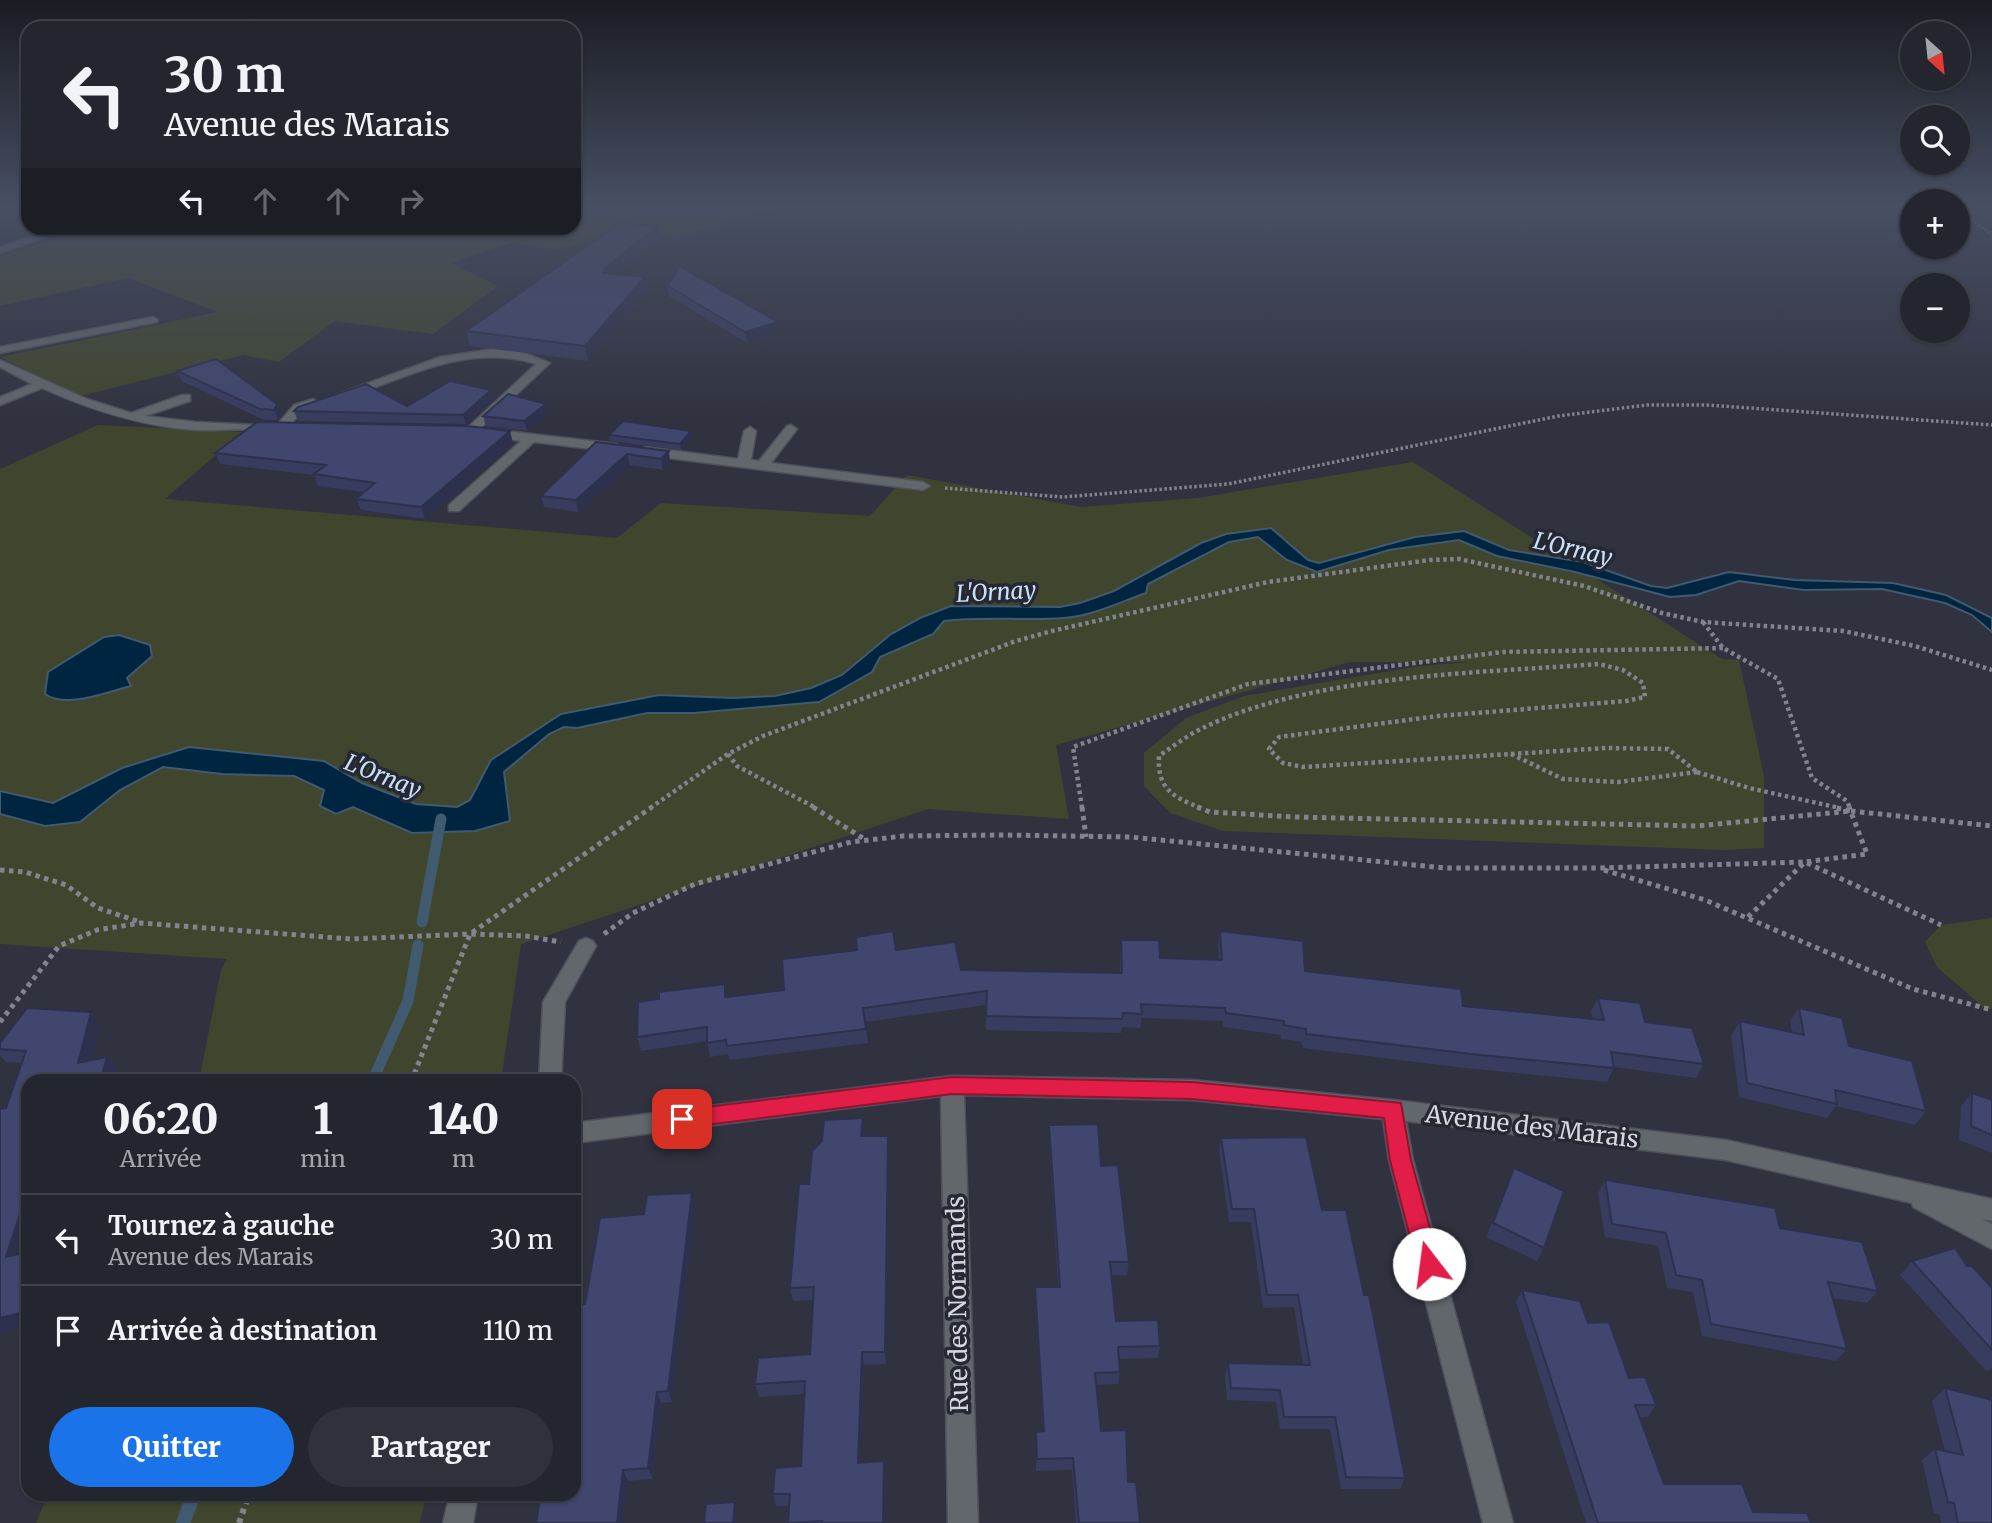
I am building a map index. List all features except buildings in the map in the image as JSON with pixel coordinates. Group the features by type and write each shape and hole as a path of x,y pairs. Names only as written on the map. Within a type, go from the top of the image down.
{"street":[{"path":"0,350 153,320"},
{"path":"0,363 42,384 132,417 168,424 288,428 298,408 458,354 480,352 518,356 544,363 463,430 744,462 923,486"},
{"path":"0,401 42,384"},
{"path":"132,417 186,398"},
{"path":"763,465 791,429"},
{"path":"744,462 750,431"},
{"path":"454,508 531,438"},
{"path":"550,1074 554,1002 586,946"},
{"name":"Avenue des Marais","path":"581,1132 952,1085 1192,1090 1393,1110 1726,1150 1901,1187 1992,1210"},
{"name":"Rue des Normands","path":"952,1085 963,1523"},
{"path":"1393,1110 1401,1160 1498,1523"},
{"name":"Avenue des Marais","path":"1901,1187 1992,1237"},
{"path":"458,1523 463,1501"}],"path":[{"path":"923,486 989,494 1063,497 1206,487 1320,467 1558,416 1647,405 1707,405 1992,425"},
{"path":"414,1074 470,934 728,754 763,736 1028,638 1268,582 1430,560 1459,559 1516,569 1703,622 1843,631 1951,655 1992,670"},
{"path":"0,1022 59,946 97,930 141,923 351,939 470,934 526,936 586,946 633,913 695,884 866,841 903,836 1086,836 1171,841 1445,868 1600,869 1805,863 1867,854 1847,801 1812,778 1778,679 1723,648 1703,622"},
{"path":"1086,836 1073,747 1248,684 1502,652 1723,648"},
{"path":"1851,811 1697,825 1295,817 1210,812 1173,797 1157,773 1159,756 1181,737 1222,718 1338,690 1599,664 1623,670 1643,683 1645,697 1615,704 1491,711 1356,724 1279,737 1269,749 1283,762 1303,767 1606,748 1668,749 1697,772 1749,788 1851,811 1992,826"},
{"path":"728,754 737,766 838,820 866,841"},
{"path":"1509,754 1563,779 1618,782 1697,772"},
{"path":"1748,917 1805,863"},
{"path":"1805,863 1941,925"},
{"path":"1600,869 1704,900 1913,989 1992,1010"},
{"path":"0,870 24,872 66,885 99,908 141,923"},
{"path":"239,1523 247,1501"}],"green space":[{"path":"0,277 480,277 498,286 433,334 335,321 279,362 243,355 77,397 0,357 218,312 128,278 0,306"},
{"path":"98,425 242,432 165,499 617,538 661,503 870,516 907,475 1081,507 1198,498 1413,462 1722,659 1739,660 1764,776 1764,848 1725,850 1223,831 1170,813 1144,786 1144,753 1186,718 1244,696 1420,666 1471,662 1350,662 1056,745 1069,819 928,809 521,944 502,1074 200,1074 221,970 227,959 0,944 0,469"},
{"path":"1992,918 1992,1009 1983,1007 1937,967 1925,942 1941,925"},
{"path":"45,1501 425,1501 420,1523 36,1523"}],"water":[{"path":"1271,528 1308,560 1319,563 1415,537 1464,531 1509,550 1583,562 1651,586 1667,588 1729,572 1795,580 1893,583 1946,595 1992,618 1992,632 1972,615 1945,603 1882,589 1804,590 1739,581 1696,595 1670,597 1575,572 1497,556 1459,540 1389,550 1317,572 1287,560 1258,537 1229,542 1148,584 1146,593 1084,615 1048,619 944,621 933,634 880,657 872,672 819,702 694,713 647,713 577,728 564,727 549,734 504,772 510,821 475,831 412,833 353,807 336,814 320,806 324,790 294,776 222,774 163,767 120,790 80,822 45,826 0,814 0,791 53,803 122,768 189,747 324,761 362,783 416,804 457,807 470,800 491,760 561,714 659,695 733,698 775,696 811,688 842,675 891,634 920,618 951,606 1060,607 1080,603 1114,591 1201,543 1226,534"},
{"path":"119,635 150,645 152,656 127,678 131,686 75,700 54,698 45,694 48,672 104,637"}],"waterway":[{"path":"422,922 441,819"},
{"path":"376,1074 408,1001 418,945"},
{"path":"183,1523 191,1501"}],"route":[{"path":"682,1119 952,1085 1192,1090 1393,1110 1401,1160 1429,1264"}],"water label":[{"name":"L'Ornay","path":"1573,549"},
{"name":"L'Ornay","path":"996,592"},
{"name":"L'Ornay","path":"383,776"}]}
